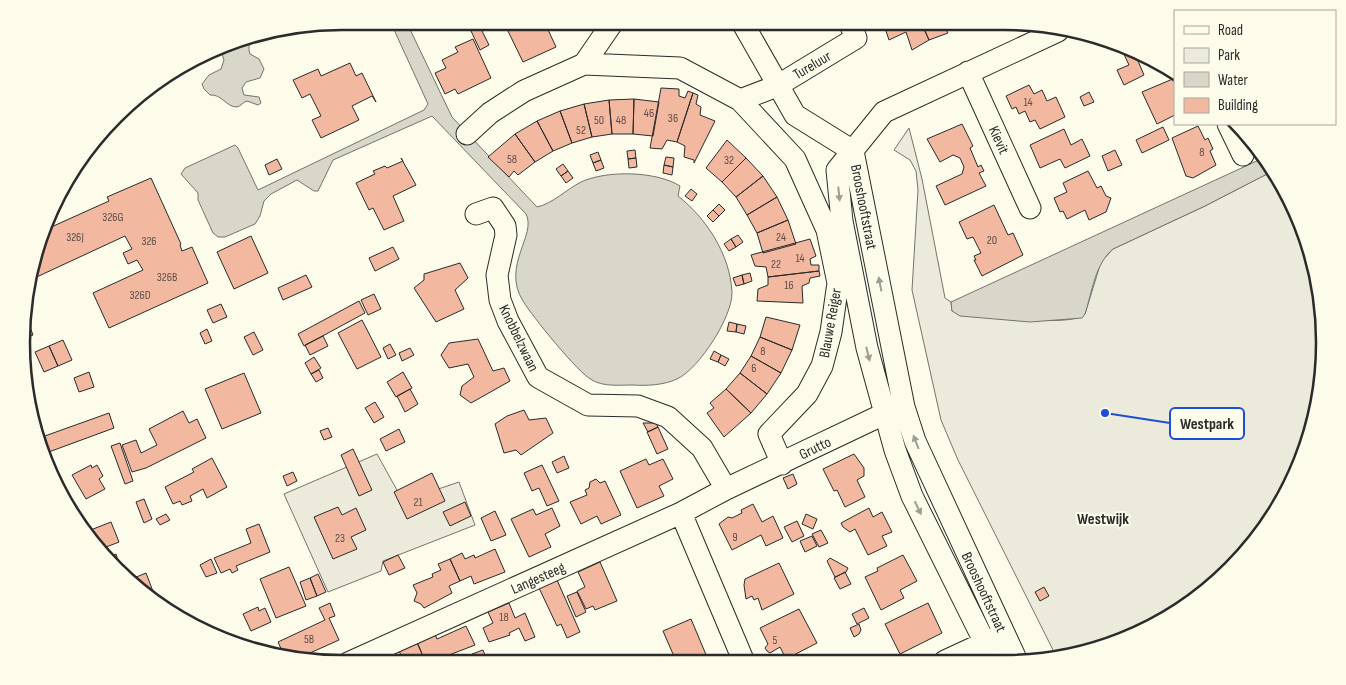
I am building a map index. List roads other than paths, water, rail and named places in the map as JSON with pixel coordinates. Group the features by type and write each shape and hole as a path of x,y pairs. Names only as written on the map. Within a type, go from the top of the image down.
{"street":[{"path":"584,64 607,30"},
{"path":"746,30 795,115 853,151 884,112 1051,34"},
{"name":"Tureluur","path":"777,86 856,38 852,30"},
{"name":"Blauwe Reiger","path":"467,134 490,113 524,91 584,64 680,68 740,100 795,159 827,230 838,283 831,332 822,366 806,394 769,434 782,464"},
{"name":"Kievit","path":"968,72 1030,208"},
{"path":"740,100 777,86"},
{"path":"1230,128 1243,156"},
{"name":"Brooshooftstraat","path":"853,151 904,407 915,441 1014,655"},
{"name":"Brooshooftstraat","path":"853,151 837,170 842,220 867,348 884,414 912,496 989,652"},
{"name":"Knobbelzwaan","path":"476,214 493,208 505,226 506,235 497,274 500,300 508,321 538,377 588,405 638,406 668,417 702,448 726,489"},
{"name":"Grutto","path":"726,489 884,414 904,407"},
{"name":"Langesteeg","path":"366,655 680,513 726,489"},
{"path":"680,513 741,655"},
{"path":"974,655 989,652 1004,634"}],"water":[{"path":"394,30 410,30 452,117 537,207 548,203 581,182 604,175 645,175 658,177 680,186 678,196 698,215 715,238 727,264 732,292 731,302 721,327 695,365 677,379 661,384 602,384 585,375 536,319 523,301 517,288 517,264 527,232 528,222 526,214 432,116 333,160 318,191 314,191 297,180 271,194 264,201 260,216 255,224 225,237 218,237 213,233 198,200 198,193 181,174 185,168 235,145 258,190 424,110 428,104"},
{"path":"250,45 250,54 259,59 264,69 260,78 246,82 242,88 244,95 259,97 261,103 258,105 247,101 237,107 230,105 218,96 210,95 204,89 202,84 209,75 221,69 224,60 222,54"},
{"path":"1257,161 1266,174 1205,206 1113,249 1098,270 1085,314 1082,318 1030,322 960,316 952,311 951,302"}],"place":[{"name":"Westpark","path":"1105,413"}],"district":[{"name":"Westwijk","path":"1103,518"}]}
